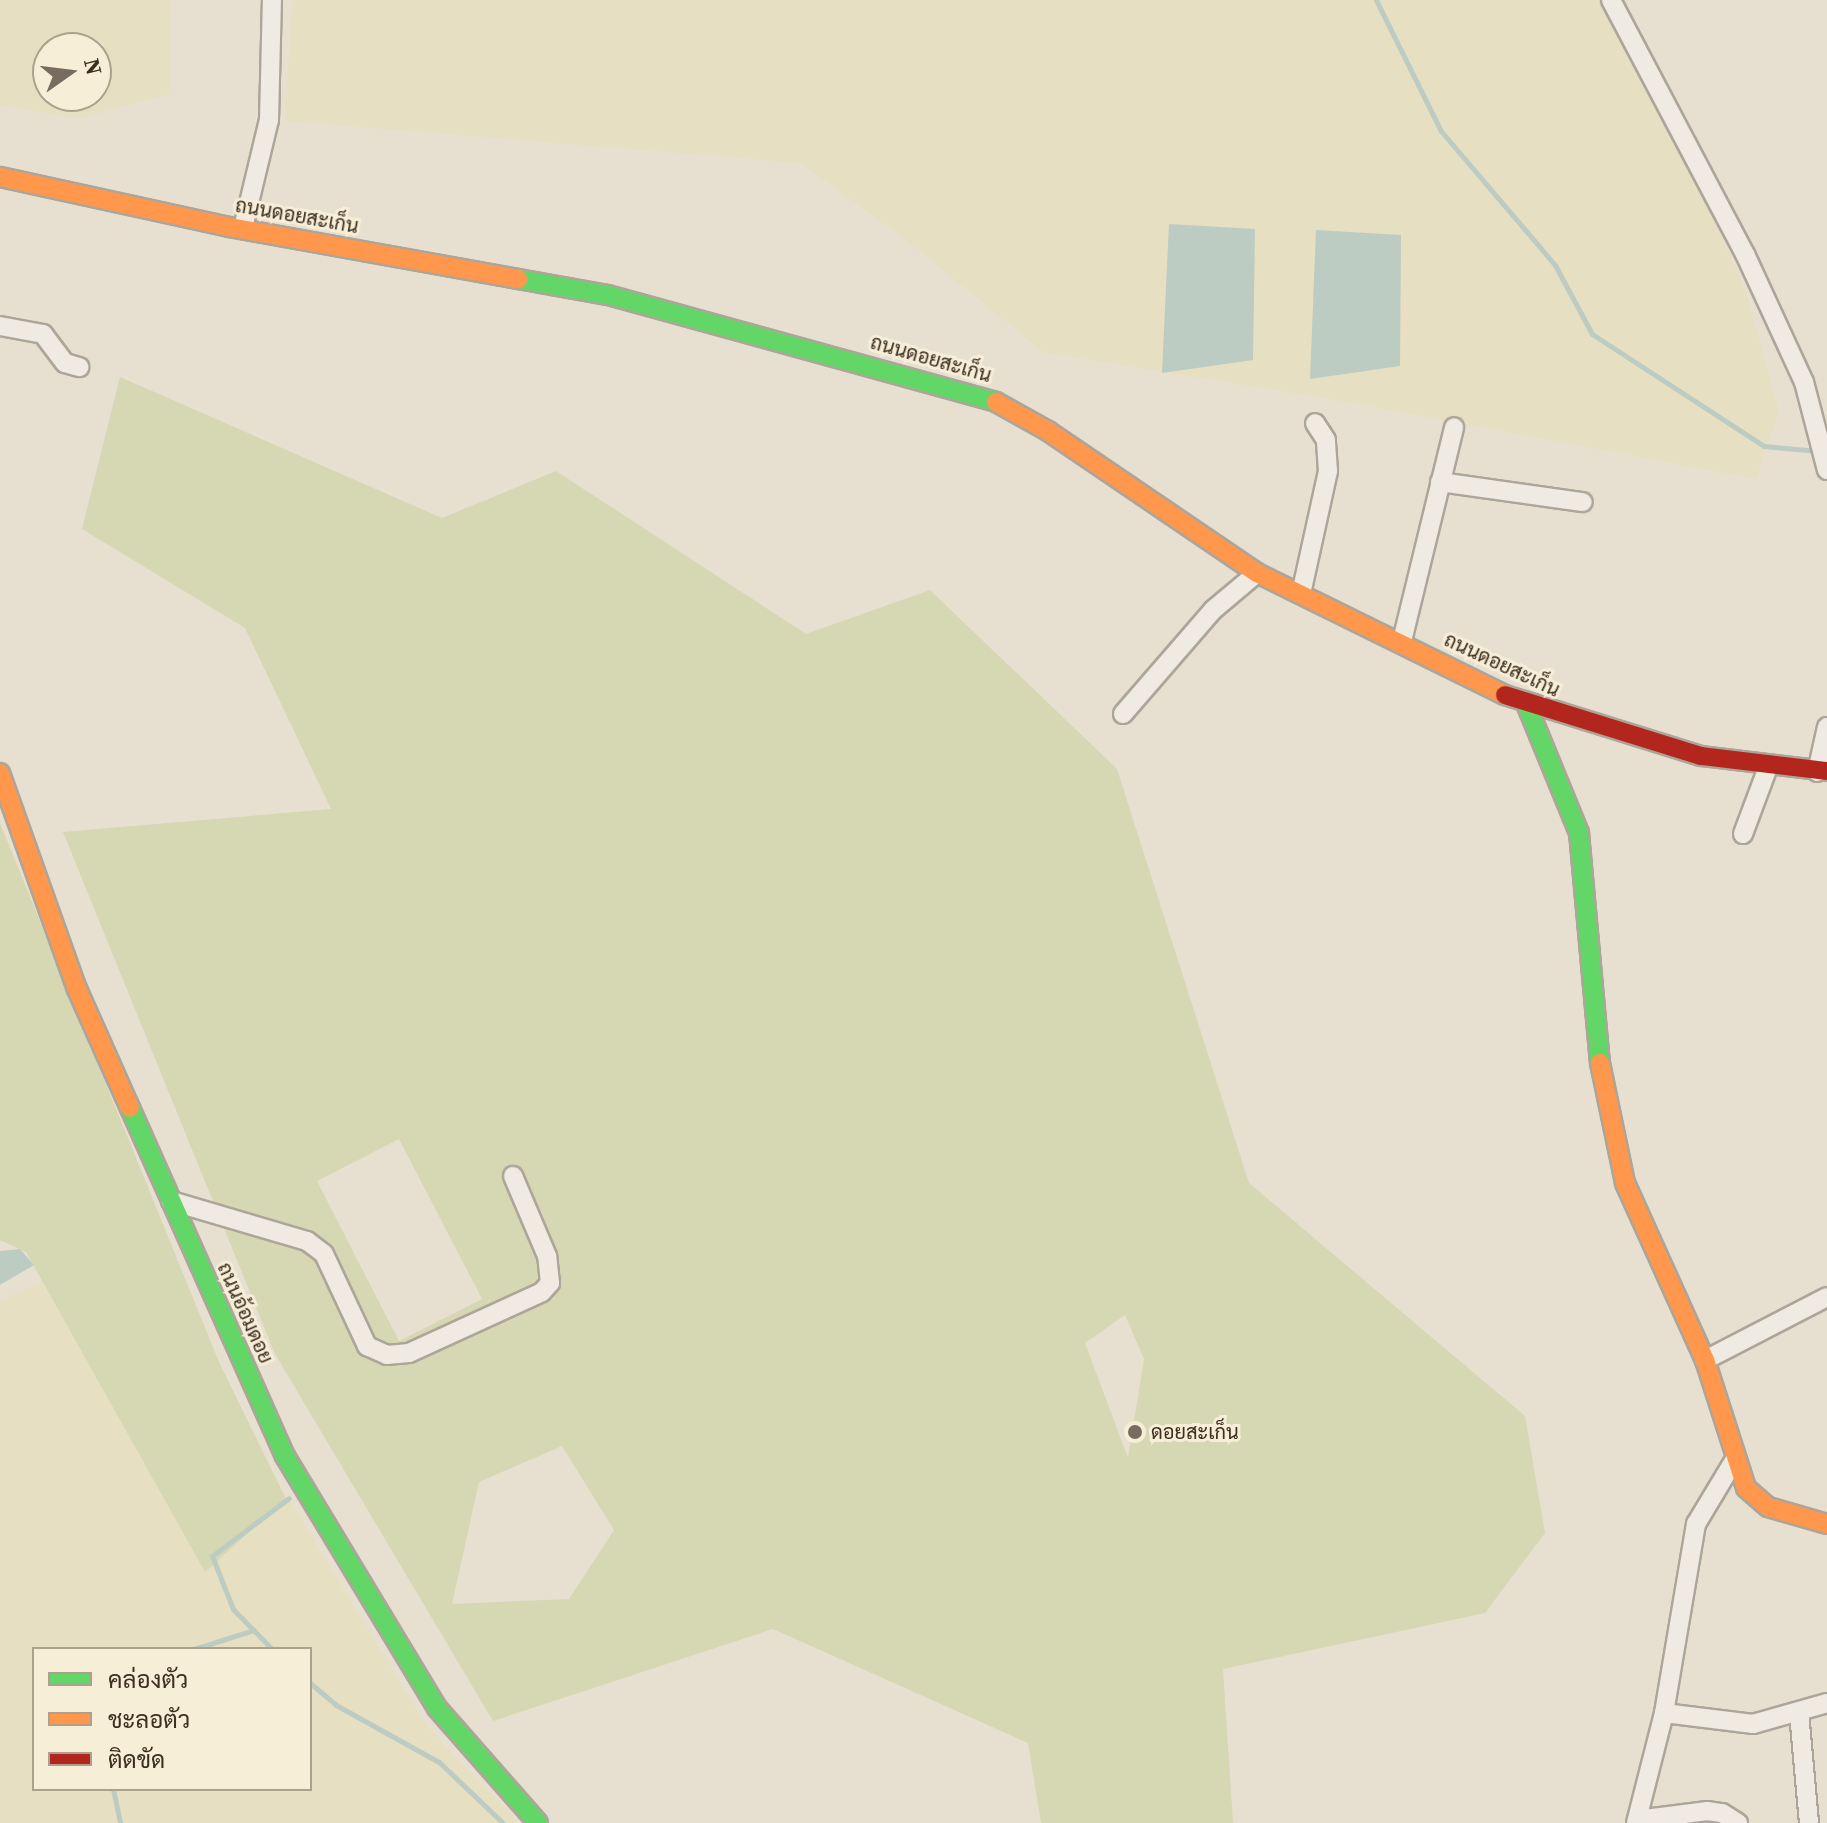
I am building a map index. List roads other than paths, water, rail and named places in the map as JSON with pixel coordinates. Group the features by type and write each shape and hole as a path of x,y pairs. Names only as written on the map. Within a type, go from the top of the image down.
{"street":[{"path":"243,228 269,120 272,0"},
{"path":"1611,0 1745,254 1791,353 1804,382 1827,470"},
{"name":"ถนนดอยสะเก็น","path":"0,177 243,228 608,295 991,399 1061,439 1257,573 1402,641 1527,706 1642,742 1768,767 1822,771"},
{"path":"0,326 43,334 65,363 79,367"},
{"path":"1301,594 1328,471 1326,440 1315,423"},
{"path":"1402,641 1454,427"},
{"path":"1440,482 1583,502"},
{"path":"1123,714 1213,610 1257,573"},
{"path":"1527,706 1579,833 1602,1089 1625,1183 1705,1360 1746,1488 1768,1507 1810,1515 1827,1524"},
{"path":"1822,771 1827,727"},
{"path":"1743,834 1768,767"},
{"name":"ถนนอ้อมดอย","path":"0,773 77,989 285,1456 437,1708 538,1823"},
{"path":"171,1201 307,1241 324,1254 367,1346 387,1355 409,1353 542,1292 550,1283 547,1256 513,1176"},
{"path":"1705,1360 1827,1297"},
{"path":"1735,1459 1696,1524 1664,1713 1636,1821 1707,1811 1722,1813 1738,1823"},
{"path":"1664,1713 1753,1724 1827,1703"},
{"path":"1799,1713 1809,1823"}],"waterway":[{"path":"1376,0 1441,131 1555,265 1592,334 1764,446 1817,451"},
{"path":"270,1647 233,1609 212,1556 289,1498"},
{"path":"200,1647 254,1630"},
{"path":"312,1685 336,1705 439,1762 503,1823"},
{"path":"113,1791 120,1823"}],"place":[{"name":"ดอยสะเก็น","path":"1135,1432"}]}
